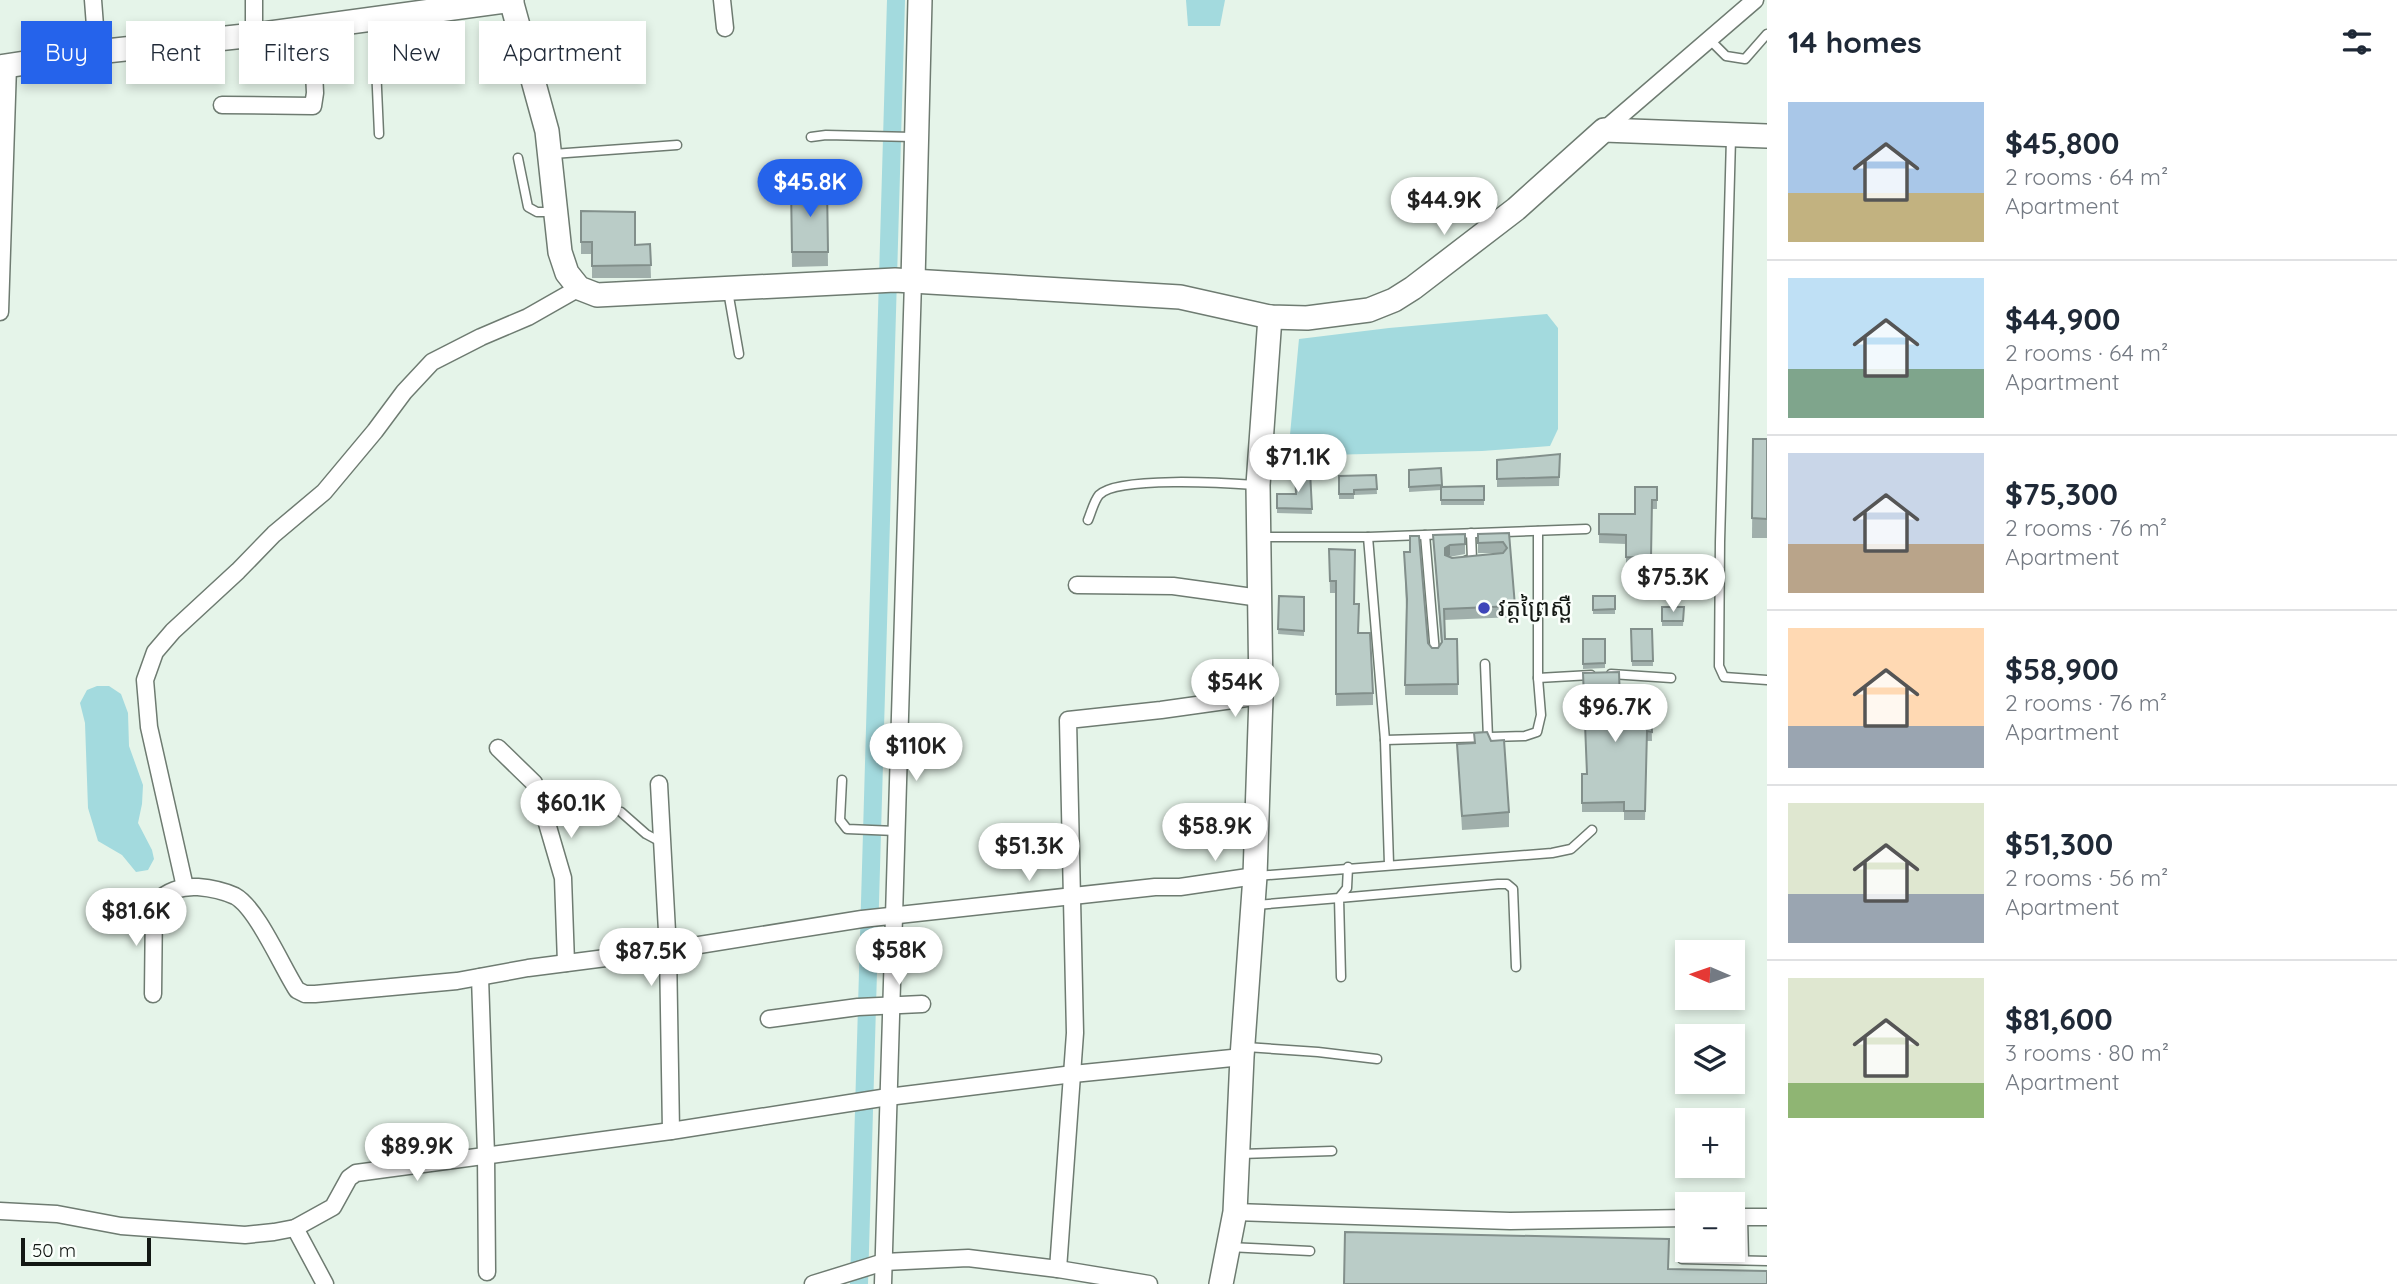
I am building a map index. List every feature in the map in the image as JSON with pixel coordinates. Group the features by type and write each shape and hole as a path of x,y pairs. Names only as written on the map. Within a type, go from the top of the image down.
{"street":[{"path":"93,0 95,21"},
{"path":"254,0 254,21"},
{"path":"353,21 512,0 548,131 560,252 567,273 579,288 597,295 896,280 1180,297 1270,317 1307,318 1369,310 1394,300 1413,288 1516,209 1755,0"},
{"path":"722,0 725,28"},
{"path":"883,1284 877,1264 889,830 896,280 920,0"},
{"path":"112,50 239,37"},
{"path":"1,312 4,67"},
{"path":"222,105 313,106 315,84"},
{"path":"1604,130 1767,136"},
{"path":"186,887 149,727 145,680 155,652 173,631 274,534 324,492 404,392 432,362 528,317 579,288"},
{"path":"1221,1284 1236,1212 1242,1052 1255,876 1261,696 1258,485 1270,317"},
{"path":"1077,585 1173,586 1260,598"},
{"path":"1058,1269 1073,1074 1073,897 1068,720 1261,696"},
{"path":"498,748 534,783 544,813 563,878 566,963"},
{"path":"659,784 668,950 671,1131"},
{"path":"153,994 154,903 166,893 186,887 208,888 236,897 261,924 297,990 305,993 457,981 862,919 1155,887 1180,887 1255,876"},
{"path":"480,976 487,1272"},
{"path":"769,1019 858,1007 922,1004"},
{"path":"0,1211 57,1214 121,1226 233,1234 274,1232 295,1228 333,1207 349,1178 356,1173 671,1131 881,1098 1242,1052"},
{"path":"1236,1212 1510,1221 1675,1218"},
{"path":"1745,1217 1767,1217"},
{"path":"295,1228 325,1284"},
{"path":"813,1284 877,1264 968,1258 1149,1284"}],"lane":[{"path":"374,18 379,134"},
{"path":"1709,39 1726,56 1745,59 1767,34"},
{"path":"1731,135 1719,666 1724,677 1767,680"},
{"path":"811,137 908,136"},
{"path":"550,154 677,145"},
{"path":"518,158 528,206 537,212 556,212"},
{"path":"727,288 739,354"},
{"path":"1088,520 1098,496 1111,488 1200,481 1258,485"},
{"path":"1259,537 1368,537 1586,529"},
{"path":"1385,740 1488,738 1525,736 1536,732 1541,715 1538,678 1538,531"},
{"path":"1471,533 1472,560"},
{"path":"1425,535 1435,653"},
{"path":"1368,537 1385,740 1389,864"},
{"path":"1461,561 1486,559"},
{"path":"1485,664 1488,738"},
{"path":"1538,678 1603,674 1671,678"},
{"path":"842,780 840,820 847,828 862,831 889,830"},
{"path":"621,812 646,834 661,842"},
{"path":"1255,876 1552,853 1571,849 1592,830"},
{"path":"1342,977 1339,898 1347,888 1348,867"},
{"path":"1253,905 1507,884 1513,890 1516,967"},
{"path":"1242,1052 1318,1052 1377,1059"},
{"path":"1238,1154 1332,1151"},
{"path":"1229,1247 1310,1251"},
{"path":"1745,1260 1767,1261"}],"water":[{"path":"1186,0 1225,0 1220,26 1188,26"},
{"path":"1547,314 1558,328 1558,429 1550,446 1482,451 1288,456 1299,339"},
{"path":"97,686 109,686 121,694 128,713 129,746 143,785 138,823 154,859 148,870 136,872 122,855 98,841 88,808 85,723 80,703 87,690"}],"building":[{"path":"827,185 828,252 792,252 791,186"},
{"path":"581,211 635,212 635,245 650,244 651,265 592,266 592,242 581,242"},
{"path":"1753,439 1767,439 1767,519 1752,518"},
{"path":"1560,454 1559,477 1497,479 1497,460"},
{"path":"1441,468 1442,485 1409,487 1409,470"},
{"path":"1310,471 1312,509 1277,508 1277,494 1296,494 1295,472"},
{"path":"1376,475 1377,489 1339,494 1339,476"},
{"path":"1484,486 1484,500 1441,500 1441,487"},
{"path":"1635,487 1657,487 1657,500 1652,500 1651,558 1626,557 1626,535 1599,534 1599,514 1635,514"},
{"path":"1509,533 1515,606 1444,609 1445,639 1457,639 1458,684 1405,685 1407,599 1404,552 1410,552 1410,536 1419,536 1428,643 1432,648 1438,648 1442,642 1433,535 1465,534 1465,544 1445,548 1445,555 1452,558 1503,553 1507,548 1503,542 1478,543 1478,534"},
{"path":"1329,549 1355,550 1354,604 1359,604 1358,633 1370,633 1373,693 1336,694 1336,581 1330,581"},
{"path":"1279,596 1304,597 1304,631 1278,629"},
{"path":"1593,596 1615,596 1615,609 1593,610"},
{"path":"1662,607 1684,607 1683,621 1662,621"},
{"path":"1631,629 1652,629 1653,661 1632,661"},
{"path":"1583,639 1605,639 1605,663 1583,664"},
{"path":"1619,672 1620,701 1651,701 1652,732 1647,731 1645,811 1624,811 1624,802 1582,803 1582,774 1587,774 1583,673"},
{"path":"1487,732 1491,741 1504,740 1509,812 1462,816 1457,744 1475,743 1474,733"},
{"path":"1345,1232 1669,1239 1668,1269 1767,1271 1767,1284 1344,1284"}],"waterway":[{"path":"859,1284 896,0"}],"place":[{"name":"វត្តព្រៃស្ពឺ","path":"1484,608"}]}
